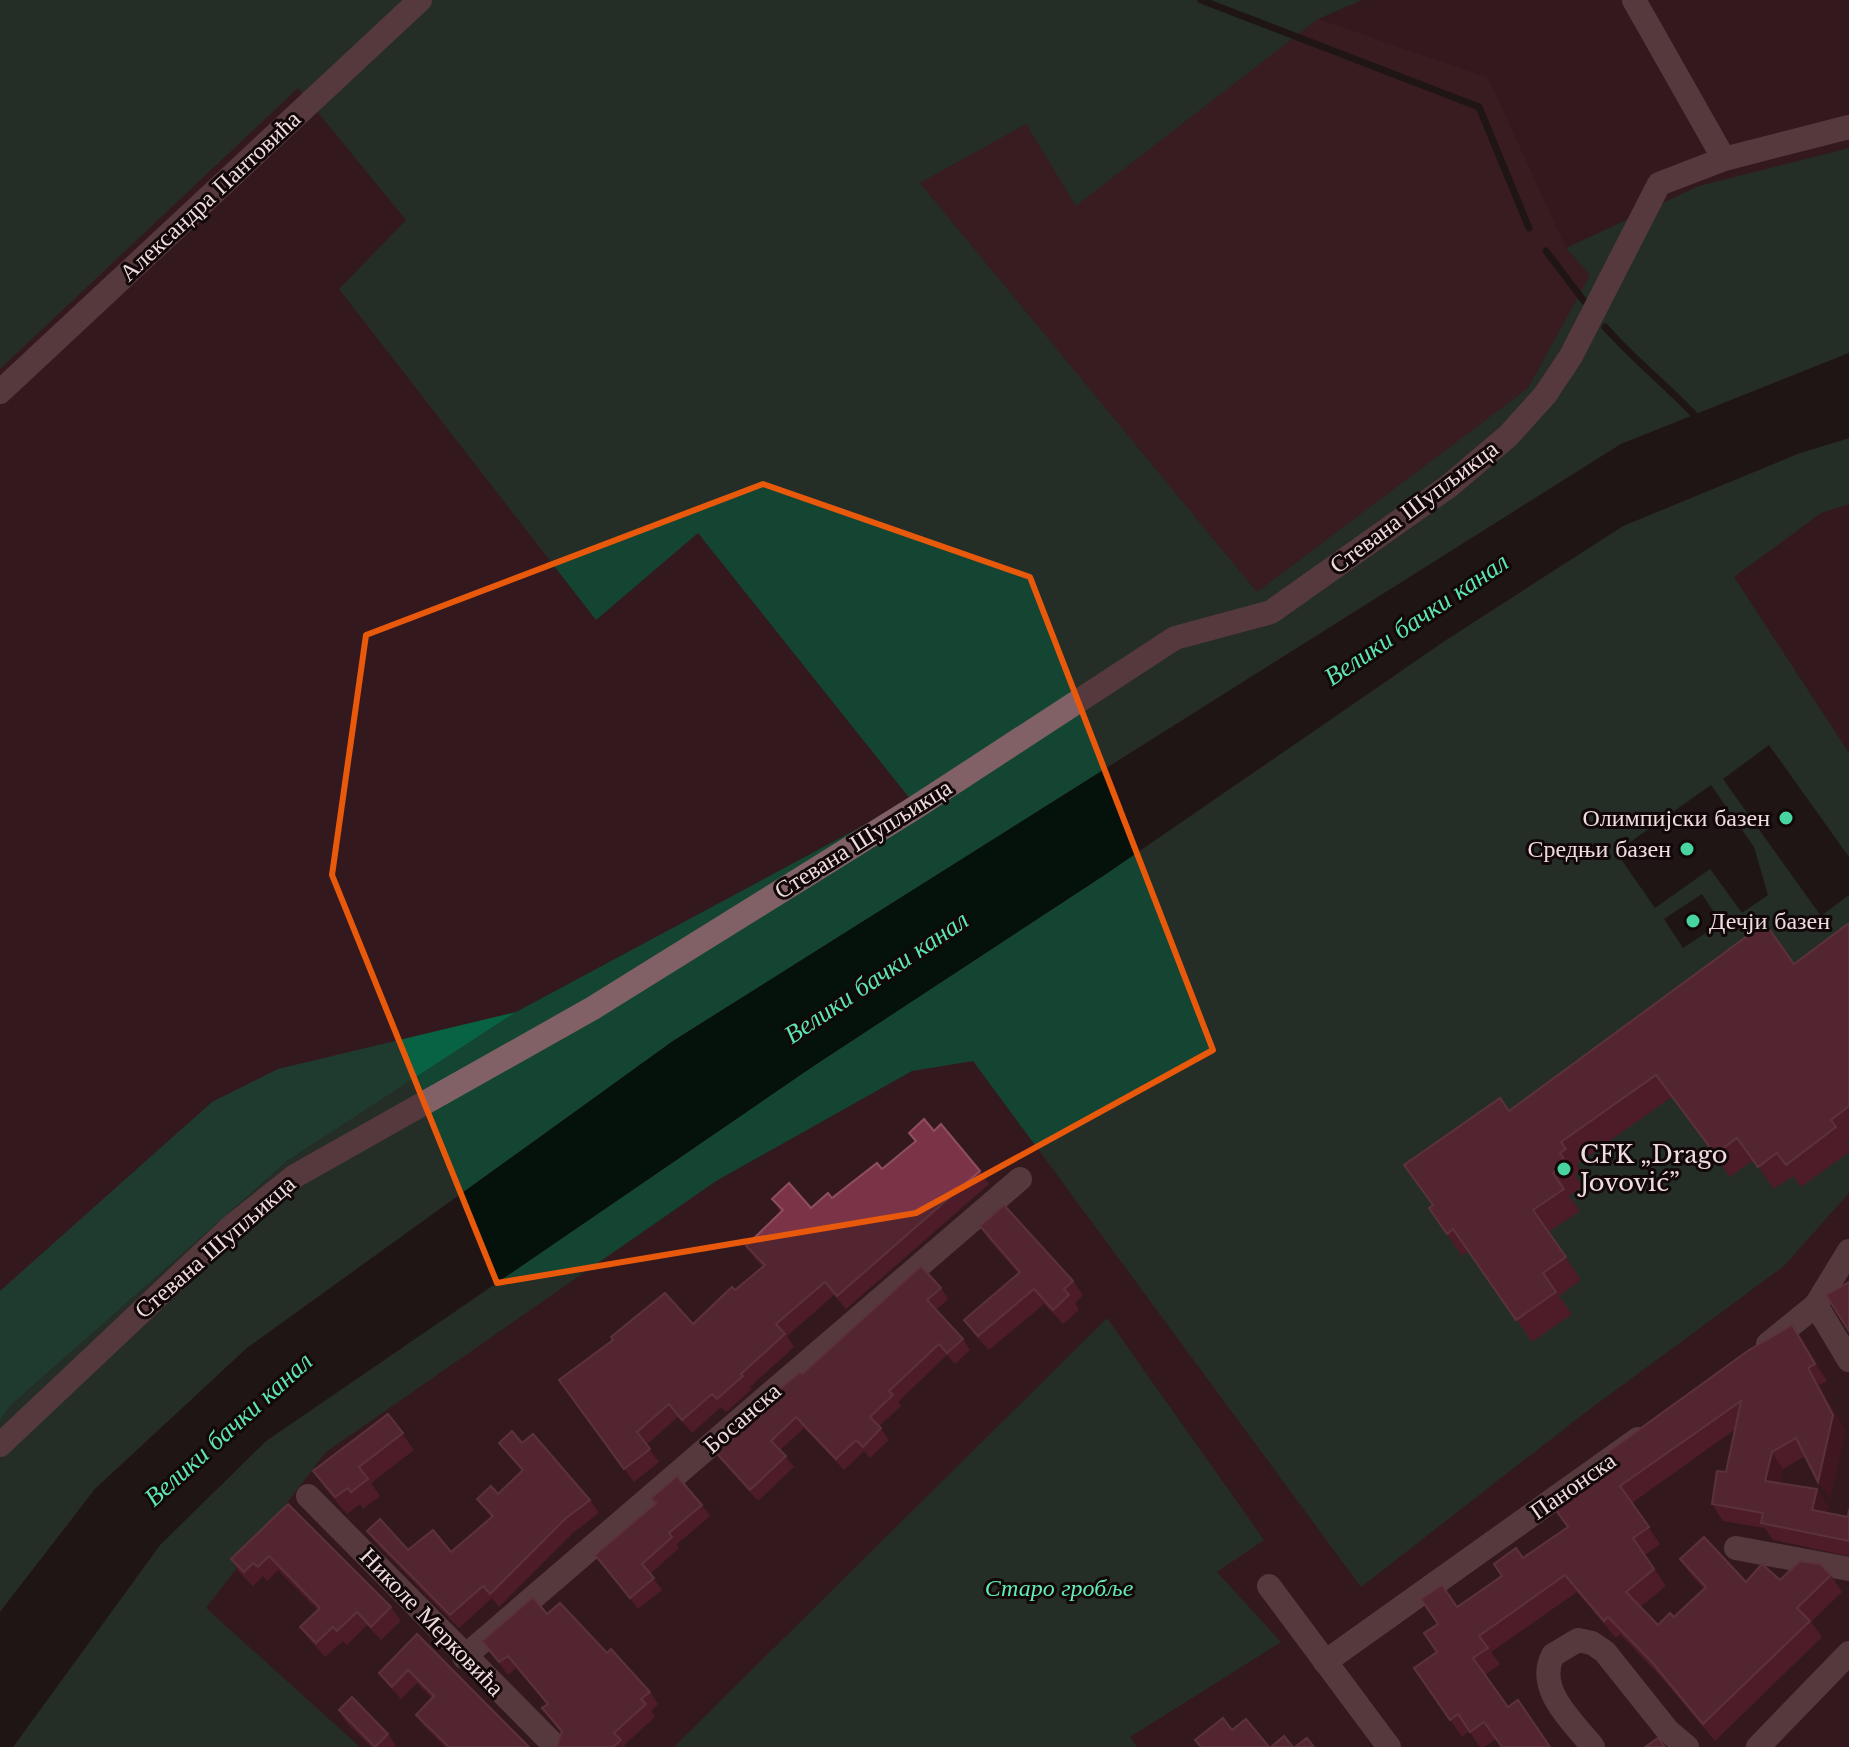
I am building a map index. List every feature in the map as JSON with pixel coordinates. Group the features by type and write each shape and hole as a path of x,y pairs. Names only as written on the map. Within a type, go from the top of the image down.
{"street":[{"name":"Александра Пантовића","path":"0,392 420,0"},
{"path":"1634,0 1724,159 1849,127"},
{"name":"Стевана Шупљикца","path":"0,1445 231,1227 295,1176 593,1008 916,807 1175,638 1271,612 1449,486 1508,436 1545,395 1571,356 1659,184 1724,159"},
{"name":"Босанска","path":"464,1657 1020,1179"},
{"path":"1752,1356 1816,1305 1849,1251"},
{"path":"1816,1305 1849,1360"},
{"name":"Панонска","path":"1325,1662 1653,1429"},
{"name":"Николе Мерковића","path":"308,1496 556,1747"},
{"path":"1736,1548 1849,1569"},
{"path":"1269,1586 1389,1747"},
{"path":"1593,1747 1552,1693 1548,1677 1553,1655 1578,1640 1592,1643 1605,1652 1668,1731 1687,1747"},
{"path":"1758,1747 1849,1653"},
{"path":"1649,1747 1668,1731"}],"highlighted area":[{"path":"763,484 1030,577 1213,1050 916,1213 497,1283 332,875 366,635"}],"shaded area":[{"path":"1318,19 1488,78 1566,248 1590,275 1528,388 1257,592 920,183 1026,124 1076,206"}],"green space":[{"path":"0,0 1362,0 1318,19 1076,206 1026,124 920,183 1257,592 1528,388 1590,275 1566,248 1699,186 1849,148 1849,353 1621,444 673,1041 247,1348 95,1489 0,1612 0,1420 10,1406 287,1161 516,1012 911,800 698,533 596,620 339,289 406,220 298,88 0,369"},
{"path":"1849,438 1849,504 1821,513 1734,577 1849,753 1849,1193 1784,1266 1582,1415 1361,1587 973,1061 912,1071 716,1181 326,1452 206,1608 360,1747 13,1747 160,1545 266,1441 812,1067 1106,874 1446,640 1623,526 1800,453"},
{"path":"516,1012 287,1161 10,1406 0,1420 0,1291 212,1102 278,1069"},
{"name":"Старо гробље","path":"1107,1318 1264,1540 1217,1572 1281,1642 1130,1737 1137,1747 674,1747"}],"water":[{"name":"Велики бачки канал","path":"1849,353 1849,438 1800,453 1623,526 1446,640 1106,874 812,1067 266,1441 160,1545 13,1747 0,1747 0,1612 95,1489 247,1348 673,1041 1621,444"},
{"name":"Олимпијски базен","path":"1769,745 1849,857 1849,895 1821,916 1723,779"},
{"name":"Средњи базен","path":"1711,785 1754,847 1768,895 1742,913 1710,869 1655,908 1616,852"},
{"name":"Дечји базен","path":"1702,894 1721,923 1683,948 1664,919"}],"building":[{"path":"1765,923 1794,964 1849,923 1849,1106 1831,1120 1836,1127 1786,1165 1777,1153 1758,1167 1737,1138 1715,1154 1656,1075 1561,1142 1566,1149 1560,1153 1567,1164 1553,1173 1564,1189 1533,1210 1566,1257 1543,1273 1556,1292 1516,1320 1453,1229 1447,1234 1429,1208 1433,1205 1404,1165 1500,1098 1509,1111"},
{"path":"924,1119 934,1131 941,1124 980,1171 837,1296 825,1282 776,1324 785,1334 717,1399 712,1394 682,1420 669,1404 637,1432 650,1449 624,1469 559,1380 613,1340 611,1337 665,1293 693,1324 732,1287 735,1290 765,1265 746,1246 783,1210 772,1199 789,1183 811,1208 828,1193 832,1198 877,1163 882,1169 916,1141 909,1133"},
{"path":"1004,1205 1073,1281 1064,1289 1069,1295 1053,1310 1034,1289 978,1336 964,1320 1020,1272 980,1226"},
{"path":"921,1266 941,1288 927,1300 963,1339 947,1353 939,1344 889,1391 893,1395 870,1417 881,1428 863,1447 856,1440 836,1459 796,1417 771,1441 786,1456 750,1490 711,1447 800,1372 802,1374"},
{"path":"1849,1282 1849,1331 1826,1295"},
{"path":"1792,1325 1815,1364 1808,1368 1833,1415 1818,1482 1796,1438 1772,1452 1765,1481 1817,1489 1812,1510 1848,1517 1849,1509 1849,1541 1761,1523 1763,1513 1712,1504 1717,1471 1726,1472 1741,1401 1620,1486 1649,1527 1633,1538 1654,1569 1626,1592 1658,1625 1670,1613 1674,1617 1706,1587 1680,1559 1704,1537 1746,1582 1762,1564 1780,1580 1800,1561 1820,1564 1831,1575 1797,1608 1810,1621 1703,1724 1651,1661 1608,1617 1604,1621 1565,1575 1479,1636 1488,1648 1473,1658 1508,1707 1518,1700 1550,1747 1502,1747 1484,1722 1470,1732 1458,1714 1450,1720 1414,1668 1437,1652 1424,1633 1438,1624 1421,1599 1442,1585 1457,1607 1502,1576 1494,1564 1516,1548 1523,1558 1568,1527 1553,1506 1616,1462 1608,1452 1749,1350"},
{"path":"388,1414 403,1433 359,1467 368,1479 351,1492 348,1488 335,1497 313,1471"},
{"path":"512,1431 522,1443 533,1434 590,1500 565,1519 490,1594 483,1586 450,1615 367,1531 380,1519 408,1550 433,1530 451,1552 493,1516 477,1499 491,1486 498,1494 523,1470 499,1443"},
{"path":"677,1476 702,1505 669,1533 672,1537 642,1564 654,1578 630,1598 595,1555 656,1503 651,1498"},
{"path":"288,1504 391,1607 371,1627 357,1612 337,1631 333,1627 316,1643 300,1627 320,1608 269,1556 258,1567 253,1563 244,1572 231,1559"},
{"path":"533,1597 547,1614 560,1603 607,1653 611,1649 650,1692 641,1699 646,1704 614,1733 621,1740 613,1747 552,1747 557,1746 562,1731 542,1708 548,1704 508,1656 499,1662 482,1641"},
{"path":"417,1634 529,1747 449,1747 416,1715 434,1696 408,1670 392,1687 379,1673"},
{"path":"352,1697 388,1734 375,1747 339,1710"},
{"path":"1223,1718 1232,1730 1246,1719 1269,1747 1201,1747 1195,1740"},
{"path":"1284,1736 1293,1747 1271,1747"},
{"path":"1307,1738 1314,1747 1295,1747"},
{"path":"1658,1738 1665,1747 1645,1747"}],"waterway":[{"path":"1201,0 1479,107 1529,228"},
{"path":"1546,251 1584,301"},
{"path":"1605,327 1699,420"}],"place":[{"name":"Олимпијски базен","path":"1786,818"},
{"name":"Средњи базен","path":"1687,849"},
{"name":"Дечји базен","path":"1693,921"},
{"name":"CFK „Drago Jovović”","path":"1564,1169"}]}
